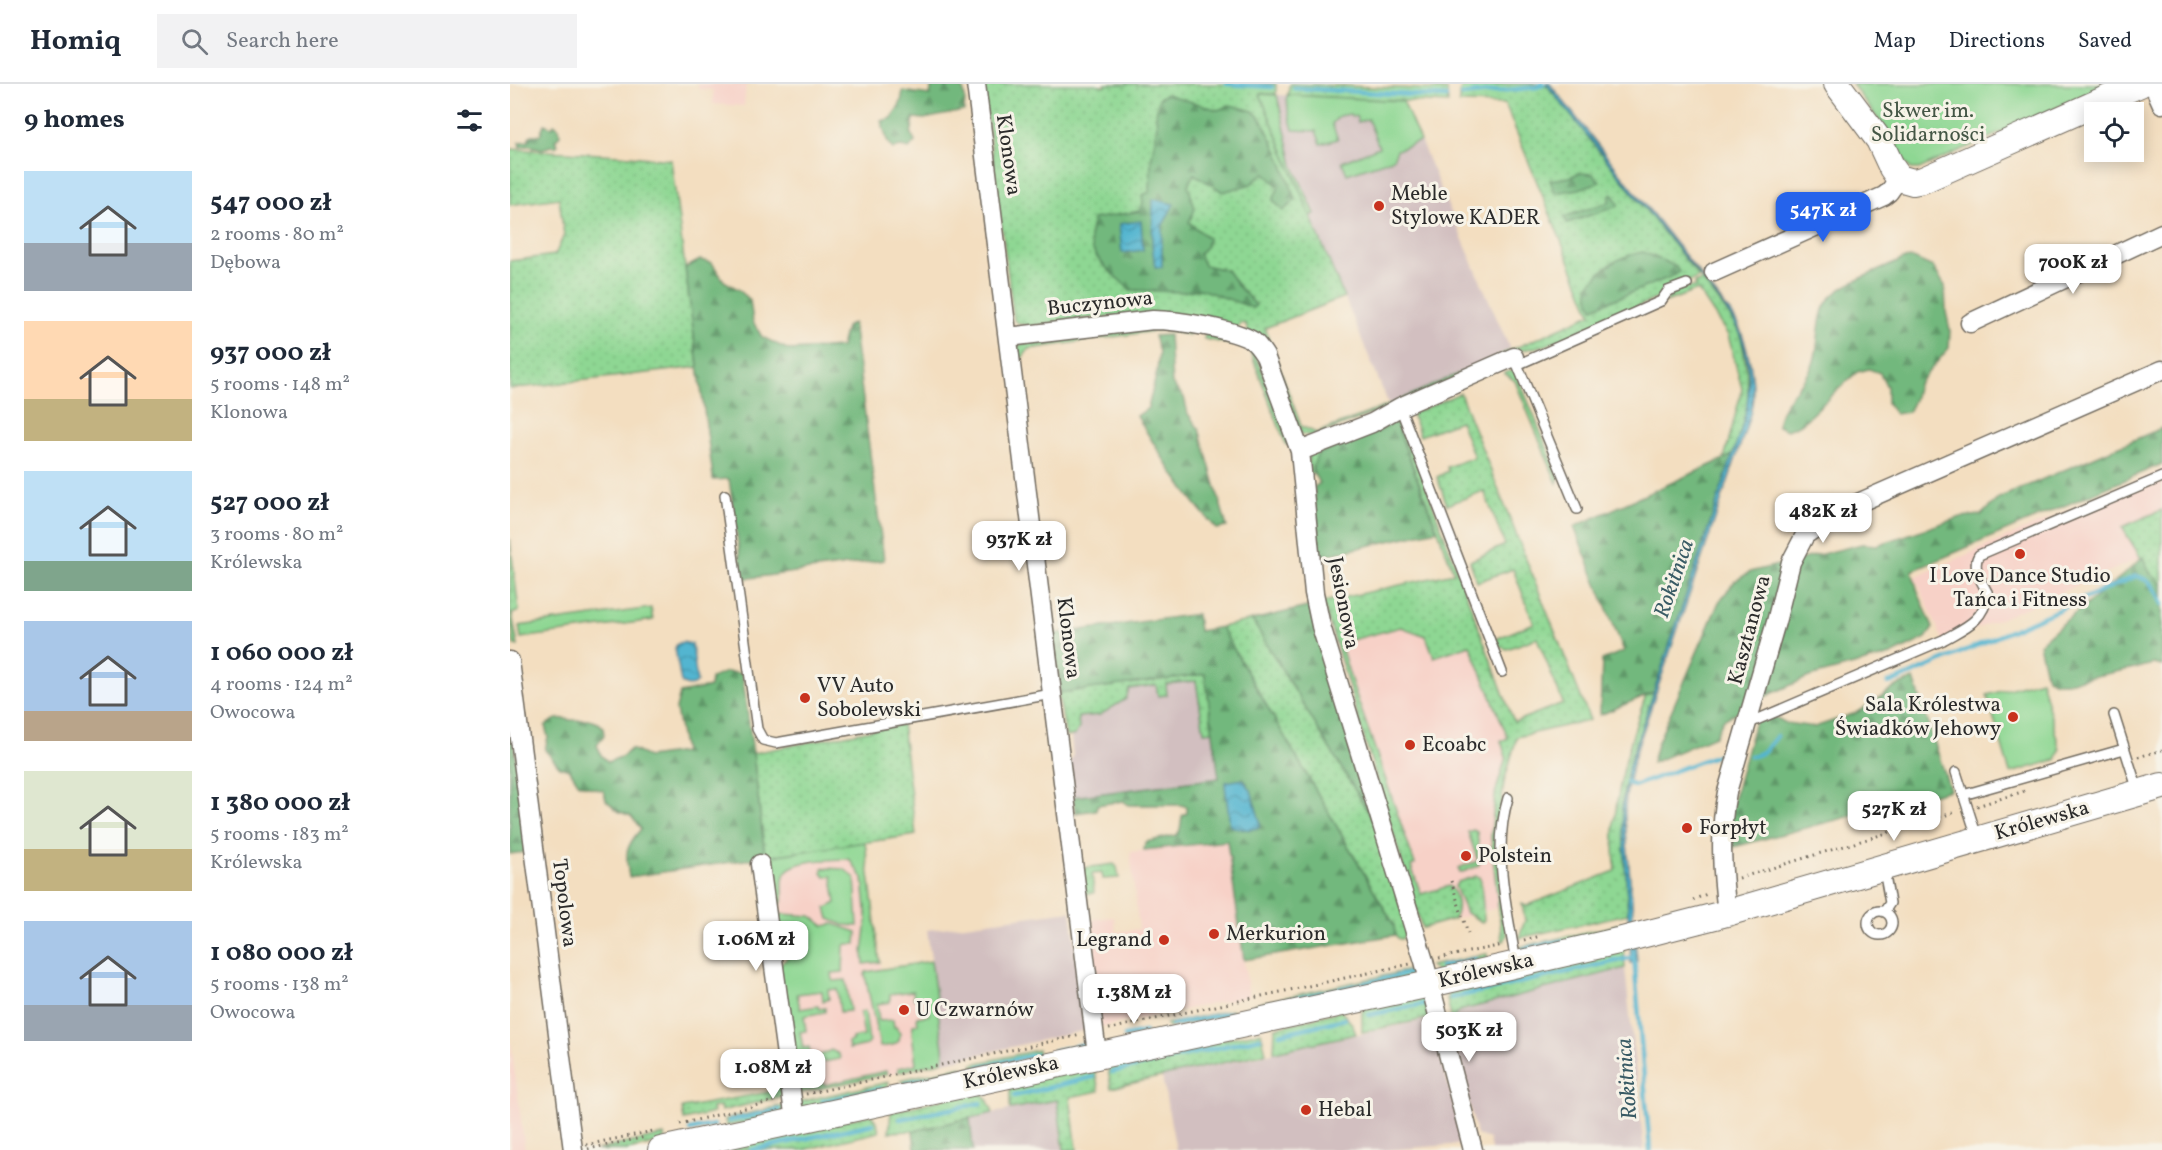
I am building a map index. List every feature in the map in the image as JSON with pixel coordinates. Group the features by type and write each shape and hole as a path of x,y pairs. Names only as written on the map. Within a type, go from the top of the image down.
{"main road":[{"path":"1837,84 1879,140 1899,178 1913,182 1923,180 2140,84"},
{"name":"Królewska","path":"661,1140 1096,1039 1430,984 1627,939 1727,913 2150,790"}],"street":[{"name":"Klonowa","path":"976,84 1096,1039"},
{"path":"2153,84 2162,104"},
{"path":"1714,272 1884,196 1899,178"},
{"path":"1970,323 2162,233"},
{"name":"Buczynowa","path":"1008,337 1153,320 1187,324 1244,337 1254,342 1264,356 1300,451"},
{"path":"1300,451 1372,423 1400,407 1515,361"},
{"name":"Kasztanowa","path":"1727,913 1722,815 1791,562 1805,535 1842,510 2162,370"},
{"name":"Jesionowa","path":"1300,451 1314,593 1322,626 1424,960 1473,1150"},
{"name":"Topolowa","path":"510,661 579,1148"},
{"path":"760,864 789,1110"}],"lane":[{"path":"1577,509 1515,361 1661,301 1668,291 1687,284"},
{"path":"1400,407 1502,672"},
{"path":"1747,724 1943,640 1968,626 1981,615 1988,594 1976,568 1975,561 1979,555 2162,477"},
{"path":"725,495 757,729 763,740 776,743 1053,694"},
{"path":"2114,715 2128,760 2150,790"},
{"path":"1963,795 2124,749"},
{"path":"1956,772 1978,839"},
{"path":"1508,798 1503,815 1500,842 1516,965"},
{"path":"1883,868 1890,903 1884,912"}],"path":[{"path":"2128,760 2162,750"},
{"path":"1683,903 1724,888 1741,877 2037,788"},
{"path":"1451,881 1468,933"},
{"path":"806,1094 1096,1039 1418,962"},
{"path":"673,1127 707,1116 789,1110"},
{"path":"579,1148 661,1140"}],"shaded area":[{"path":"698,84 746,84 744,106 713,104 713,90 698,89"},
{"path":"1260,94 1403,101 1510,349 1389,405"},
{"path":"2162,470 2162,510 2123,527 2143,557 1944,643 1915,577"},
{"path":"1454,573 1517,737 1499,797 1495,839 1501,907 1422,928 1328,626"},
{"path":"1205,674 1219,779 1073,797 1069,763 1073,757 1071,736 1060,693"},
{"path":"1227,841 1249,996 1101,1027 1090,934 1094,930 1093,919 1114,917 1116,932 1139,929 1130,852"},
{"path":"865,842 881,969 931,961 944,1055 941,1063 800,1093 801,1074 792,1069 778,965 787,959 785,947 776,944 773,923 782,916 781,904 770,901 765,857"},
{"path":"1071,911 1086,1030 941,1063 944,1055 927,930"},
{"path":"1625,968 1644,1150 1491,1150 1489,1139 1477,1135 1449,1026 1459,1011"},
{"path":"1430,1019 1465,1144 1386,1150 1176,1150 1162,1077"},
{"path":"511,1043 525,1150 510,1150"},
{"path":"1057,1100 1063,1150 973,1150 970,1118"}],"green space":[{"path":"932,84 949,84 963,88 964,111 924,119 914,118 911,134 915,142 909,149 901,147 893,149 888,143 881,121 892,118 901,102 903,91 930,95"},
{"path":"983,84 1095,84 1106,86 1105,84 1276,84 1276,94 1260,94 1344,297 1265,328 1301,426 1316,433 1389,405 1591,314 1505,104 1459,103 1459,93 1463,86 1546,84 1699,277 1660,297 1547,345 1514,352 1390,407 1314,436 1302,434 1248,332 1246,324 1241,323 1238,328 1149,314 1031,326 1014,320"},
{"path":"1291,84 1447,90 1448,103 1288,95"},
{"name":"Skwer im. Solidarności","path":"1852,84 2110,84 1919,169 1911,169 1897,145"},
{"path":"1166,94 1218,110 1230,105 1253,111 1261,119 1278,152 1296,200 1283,211 1273,200 1279,187 1264,173 1251,184 1223,192 1194,174 1188,185 1195,209 1189,222 1208,238 1207,246 1199,254 1204,265 1227,270 1256,305 1253,308 1200,289 1182,292 1130,290 1105,267 1093,251 1090,231 1093,219 1140,211 1143,203 1142,195 1150,192 1151,161 1157,128 1156,114 1159,98"},
{"path":"1260,94 1277,95 1293,165 1315,214 1311,216"},
{"path":"1287,95 1403,101 1420,141 1397,150 1393,159 1347,174 1342,162 1379,147 1368,119 1358,122 1356,116 1352,117 1350,114 1339,116 1332,124 1338,139 1321,144 1316,131 1293,130"},
{"path":"544,124 552,127 554,124 559,128 560,135 555,140 558,145 542,149 530,146 520,147 519,142 529,141 532,135 540,135"},
{"path":"510,149 671,160 698,367 510,389 510,261 555,255 564,235 559,198 510,205"},
{"path":"1578,173 1593,174 1600,182 1579,189 1555,193 1550,180 1570,177"},
{"path":"1612,194 1618,206 1567,223 1564,217 1609,202"},
{"path":"1643,252 1675,266 1679,272 1593,308 1588,287 1594,280 1618,260"},
{"path":"1913,258 1933,267 1945,286 1946,312 1950,330 1949,348 1918,384 1908,412 1895,414 1887,403 1887,387 1880,373 1869,369 1857,372 1801,424 1787,430 1778,426 1782,409 1812,367 1822,313 1834,294 1856,280 1903,259"},
{"path":"700,260 712,263 724,281 738,289 750,300 753,322 762,337 789,350 841,347 846,327 853,323 884,560 743,579 729,479 713,480 685,268"},
{"path":"1702,280 1728,313 1737,329 1742,342 1747,375 1748,398 1744,419 1733,455 1724,459 1742,389 1728,335 1698,290 1666,302 1674,292 1682,288 1696,287 1695,283"},
{"path":"1143,325 1190,331 1189,335 1161,330 1029,349 1019,362 1018,347 1020,344"},
{"path":"1205,333 1253,348 1290,443 1286,445 1249,348 1204,339"},
{"path":"1169,335 1172,384 1184,397 1188,414 1199,429 1227,527 1217,529 1194,503 1137,416 1148,408 1157,372 1159,352 1154,336"},
{"path":"1516,372 1559,477 1557,483 1515,381 1504,373"},
{"path":"1460,393 1590,720 1517,737 1504,782 1497,839 1507,935 1504,941 1502,941 1491,837 1495,794 1506,757 1501,741 1508,738 1470,645 1434,657 1426,636 1401,627 1340,643 1415,864 1411,866 1421,894 1449,886 1456,897 1457,911 1454,919 1422,928 1323,602 1454,573 1396,422 1312,467 1312,474 1308,474 1309,455 1400,417 1514,722 1563,703 1537,638 1507,649 1499,646 1496,639 1534,623 1513,569 1477,582 1470,561 1505,545 1484,491 1447,505 1437,477 1448,471 1447,467 1474,457 1460,421 1420,436 1412,414"},
{"path":"1395,421 1437,530 1319,557 1314,487 1320,483 1313,469 1318,454 1380,431"},
{"path":"2162,428 2162,464 1912,571 1933,628 1926,638 1891,655 1809,677 1764,697 1723,720 1715,736 1652,763 1657,744 1719,602 1735,581 1750,572 1862,544 1877,545 1961,517 1981,515 1999,498"},
{"path":"1733,455 1654,692 1600,715 1602,660 1624,651 1574,527"},
{"path":"2162,510 2162,584 2150,573 2122,527"},
{"path":"510,539 519,611 512,614 518,646 514,645 510,615"},
{"path":"2143,557 2150,573 2162,584 2162,666 2154,664 2067,682 2056,682 2047,678 2039,644"},
{"path":"1312,606 1375,823 1252,620"},
{"path":"651,608 653,620 521,638 519,626"},
{"path":"1197,614 1199,631 1221,627 1394,925 1395,935 1244,960 1227,841 1144,850 1145,842 1177,835 1182,816 1187,813 1187,807 1181,805 1129,805 1123,801 1097,805 1096,810 1075,813 1073,797 1219,778 1205,674 1060,693 1053,634"},
{"path":"1252,620 1375,823 1408,930 1402,939 1395,935 1394,925 1221,627"},
{"path":"726,672 742,673 765,857 629,877 627,862 629,846 641,829 631,816 618,811 606,800 604,791 579,784 570,770 560,767 545,750 548,737 545,726 559,718 589,720 597,723 603,727 604,736 597,745 601,755 608,762 623,756 631,749 648,757 684,752 676,709 680,693 710,687 711,678"},
{"path":"1205,674 1213,731 1204,732 1196,681 1166,684 1167,695 1158,696 1156,685 1129,689 1126,699 1100,715 1078,717 1079,728 1075,735 1066,737 1058,693"},
{"path":"1914,679 1950,790 1730,848 1728,819 1756,718 1773,716 1786,723 1815,727 1856,713 1897,686"},
{"path":"2041,680 2060,750 2056,760 2010,773 1987,695"},
{"path":"1654,692 1630,760 1622,800 1628,914 1519,938 1525,920 1522,904 1526,906 1615,871 1614,823 1623,770 1646,695"},
{"path":"510,712 527,852 510,854"},
{"path":"902,724 916,835 765,857 753,753"},
{"path":"1473,830 1477,832 1480,862 1478,866 1460,873 1458,868 1478,861 1468,832"},
{"path":"865,842 880,962 864,964 863,952 867,920 863,878 849,859 813,861 787,870 783,879 781,904 770,901 765,857"},
{"path":"1114,864 1117,867 1119,878 1103,879 1102,873 1092,874 1094,893 1085,894 1082,871 1084,868"},
{"path":"822,868 844,869 855,878 858,926 844,925 829,919 826,908 836,903 832,876 825,877"},
{"path":"1476,876 1481,881 1484,920 1482,922 1466,913 1455,886 1458,882"},
{"path":"782,914 811,916 824,926 834,924 857,932 856,944 844,946 843,972 832,973 833,981 846,980 850,1011 840,1012 837,989 828,990 829,999 823,1001 822,991 797,994 800,1009 818,1006 819,1009 825,1008 825,1012 804,1016 806,1031 800,1032 803,1048 809,1047 811,1058 831,1050 839,1054 840,1059 823,1062 815,1071 801,1073 792,1069 778,965 787,959 785,947 776,944 773,923"},
{"path":"1619,923 1618,933 1521,953 1520,947"},
{"path":"1624,949 1625,968 1459,1011 1452,1020 1447,1000 1449,987"},
{"path":"1487,954 1488,964 1439,974 1430,966"},
{"path":"931,961 944,1055 941,1062 898,1072 898,1068 916,1064 913,1025 918,1024 917,1017 930,1015 927,997 914,999 913,991 890,994 890,1002 877,1004 879,1021 893,1020 894,1027 900,1034 899,1041 893,1045 880,1047 865,975 866,972"},
{"path":"1419,968 1414,977 1256,1011 1254,1004"},
{"path":"1423,994 1430,1018 1362,1032 1362,1012 1365,1006"},
{"path":"1232,1010 1232,1015 1169,1028 1166,1024"},
{"path":"865,1011 869,1041 867,1045 849,1049 848,1042 852,1041 852,1038 864,1036 860,1012"},
{"path":"1341,1011 1352,1024 1356,1034 1274,1052 1275,1028"},
{"path":"1261,1032 1266,1053 1111,1088 1108,1068 1110,1061"},
{"path":"1038,1050 1039,1055 974,1070 973,1064"},
{"path":"781,1058 784,1096 721,1111 720,1106 712,1108 713,1113 684,1120 682,1108 774,1091 771,1059"},
{"path":"1090,1065 1095,1071 1099,1091 1070,1097 1077,1150 1064,1150 1057,1100 1010,1109 1010,1082"},
{"path":"962,1066 965,1073 906,1086 900,1080"},
{"path":"886,1071 887,1074 800,1093 795,1091 802,1082 818,1080 825,1085"},
{"path":"889,1082 886,1091 801,1112 794,1103"},
{"path":"979,1090 988,1101 993,1113 913,1131 889,1132 891,1112"},
{"path":"785,1105 783,1116 726,1126 725,1119"},
{"path":"871,1115 877,1122 879,1132 803,1150 706,1150"},
{"path":"970,1118 973,1150 915,1150 913,1131"},
{"path":"664,1135 665,1139 662,1142 627,1150 597,1150"}],"water":[{"path":"1546,84 1550,84 1733,316 1746,347 1753,384 1752,405 1746,428 1636,752 1630,777 1625,802 1625,819 1637,961 1631,963 1622,809 1628,769 1742,427 1748,393 1747,359 1741,337 1722,305"},
{"path":"1153,199 1174,204 1162,227 1162,267 1155,267 1152,245"},
{"path":"1141,221 1143,250 1122,253 1119,224"},
{"path":"682,642 692,644 697,682 691,686 681,682 675,648"},
{"path":"1243,779 1251,790 1260,821 1260,826 1253,829 1230,826 1225,785 1226,782"}],"waterway":[{"path":"1227,84 1272,87"},
{"path":"1461,95 1537,87 1543,84"},
{"path":"1294,88 1446,97"},
{"path":"1888,683 2136,576 2153,586 2162,604"},
{"path":"1751,756 1763,752 1777,736"},
{"path":"1627,782 1634,786 1728,751"},
{"path":"1524,949 1562,941"},
{"path":"1451,998 1634,957"},
{"name":"Rokitnica","path":"1634,958 1650,1150"},
{"path":"1441,967 1475,959"},
{"path":"1273,1004 1411,973"},
{"path":"1369,1015 1423,1004"},
{"path":"1172,1025 1229,1013"},
{"path":"1280,1034 1345,1019"},
{"path":"1125,1036 1145,1032"},
{"path":"1112,1072 1260,1038"},
{"path":"1054,1051 1086,1044"},
{"path":"979,1067 1036,1055"},
{"path":"906,1083 962,1071"},
{"path":"1014,1096 1093,1077"},
{"path":"823,1101 881,1089"},
{"path":"900,1119 981,1103"},
{"path":"729,1121 779,1110"},
{"path":"752,1150 873,1124"},
{"path":"690,1130 714,1125"}],"place":[{"name":"Meble Stylowe KADER","path":"1379,206"},
{"name":"I Love Dance Studio Tańca i Fitness","path":"2020,554"},
{"name":"VV Auto Sobolewski","path":"805,698"},
{"name":"Sala Królestwa Świadków Jehowy","path":"2013,717"},
{"name":"Ecoabc","path":"1410,745"},
{"name":"Forpłyt","path":"1687,828"},
{"name":"Polstein","path":"1466,856"},
{"name":"Merkurion","path":"1214,934"},
{"name":"Legrand","path":"1164,940"},
{"name":"U Czwarnów","path":"904,1010"},
{"name":"Hebal","path":"1306,1110"}]}
